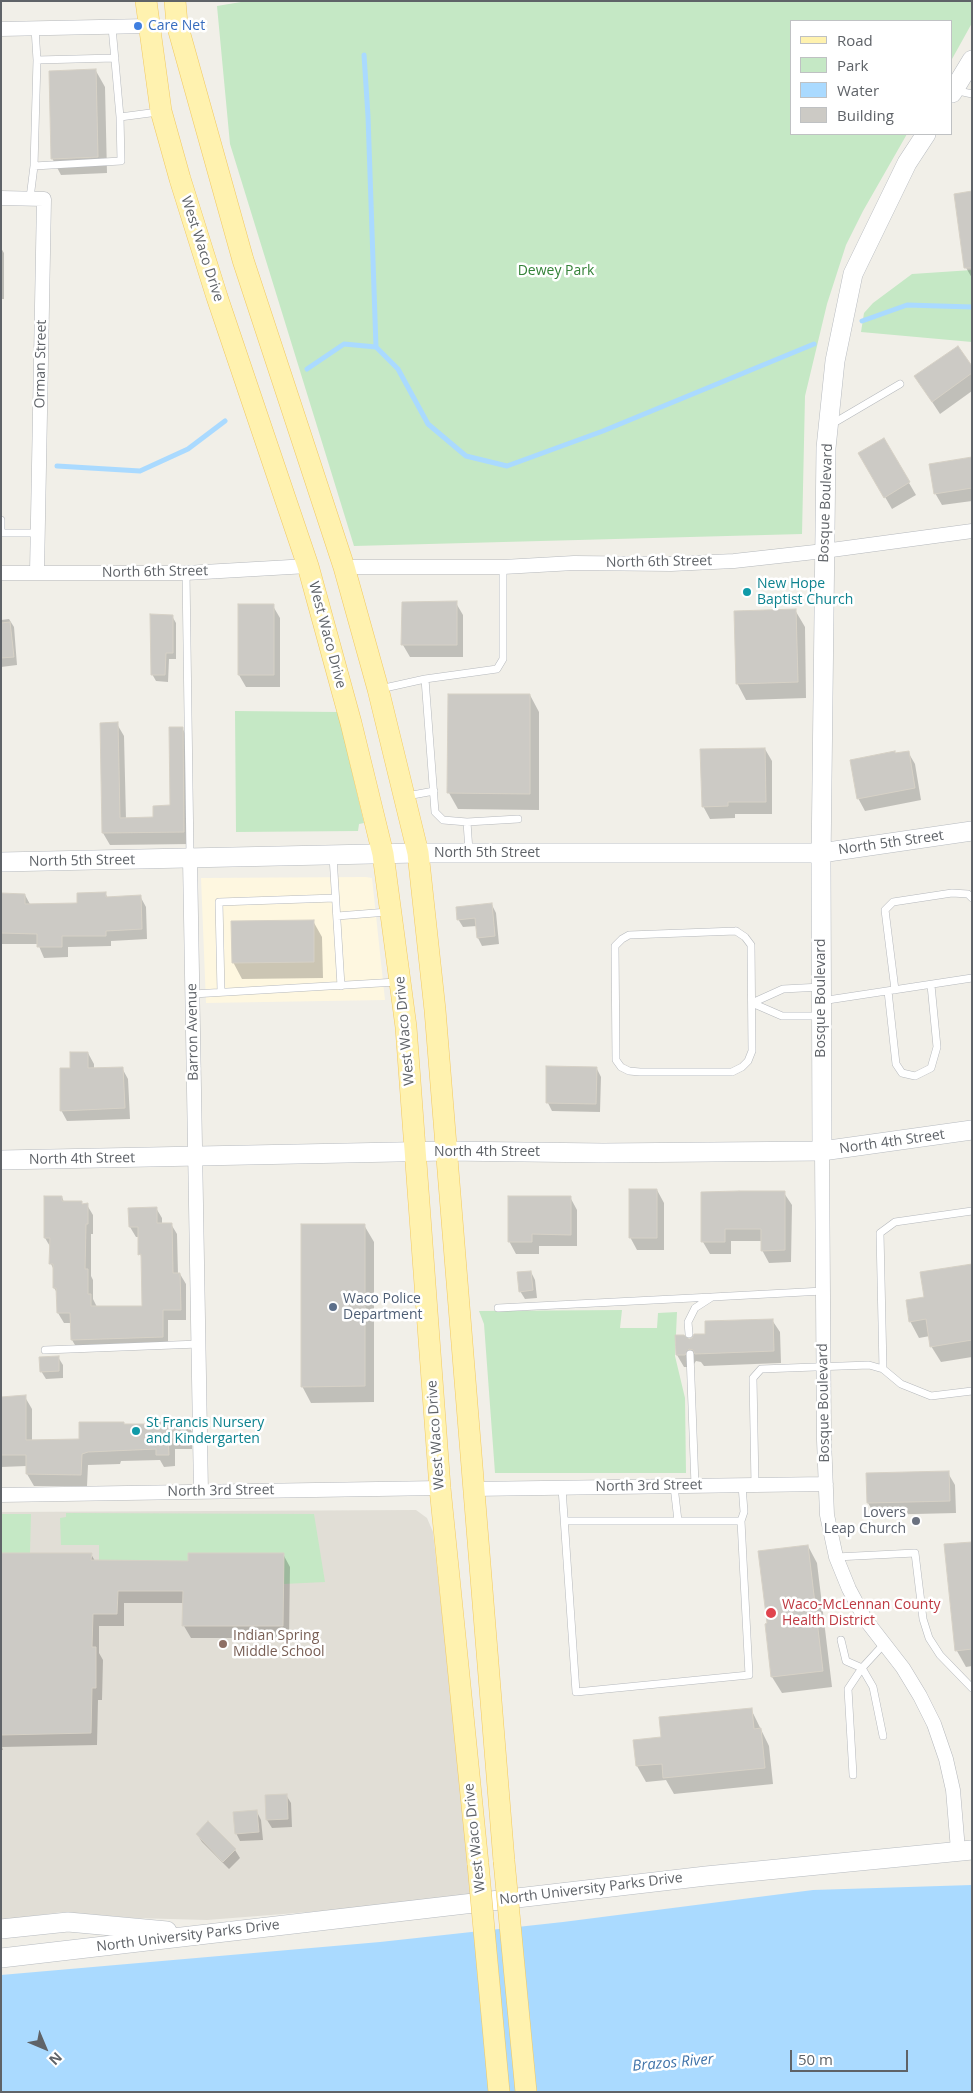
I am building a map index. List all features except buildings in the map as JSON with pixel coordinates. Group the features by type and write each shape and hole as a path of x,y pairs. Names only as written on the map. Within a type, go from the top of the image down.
{"main road":[{"name":"West Waco Drive","path":"146,1 161,111 217,297 308,566 351,723 383,854 406,1027 440,1488 499,2092"},
{"name":"West Waco Drive","path":"176,1 177,24 243,260 344,567 378,689 418,853 435,1010 472,1489 526,2092"},
{"path":"959,93 972,60"},
{"name":"Bosque Boulevard","path":"822,1151 821,852 826,448 835,360 853,274 907,163 925,135"},
{"name":"North 5th Street","path":"1,862 418,853 821,852 972,831"},
{"name":"North 4th Street","path":"1,1160 446,1151 604,1153 822,1151 972,1130"},
{"name":"North University Parks Drive","path":"1,1958 706,1876 965,1850"},
{"path":"1,1929 68,1922 208,1934"}],"street":[{"path":"1,29 148,26"},
{"path":"1,198 30,198"},
{"name":"Orman Street","path":"30,198 44,198 37,572"},
{"name":"North 6th Street","path":"344,567 503,567 574,563 672,564 725,561 824,551 972,531"},
{"name":"North 6th Street","path":"1,573 186,573 308,566"},
{"name":"Barron Avenue","path":"190,859 201,1492"},
{"name":"Bosque Boulevard","path":"822,1151 823,1368 827,1515 836,1557 853,1597 865,1619 912,1682 934,1724 946,1759 965,1850"},
{"name":"North 3rd Street","path":"472,1489 826,1484"},
{"name":"North 3rd Street","path":"1,1495 440,1488"}],"lane":[{"path":"34,166 122,161 112,27"},
{"path":"30,198 34,166 37,60 35,28"},
{"path":"37,60 115,58"},
{"path":"120,116 161,111"},
{"path":"829,425 900,384"},
{"path":"1,520 1,533 38,533"},
{"path":"378,689 425,679 497,669 503,659 503,567"},
{"name":"Barron Avenue","path":"186,573 190,859"},
{"path":"425,679 436,812 443,820 467,822 518,818"},
{"path":"404,796 434,791"},
{"path":"467,822 470,853"},
{"path":"333,855 340,986"},
{"path":"931,985 937,1047 931,1068 915,1076 902,1073 896,1064 886,910 893,902 952,893 968,894 972,898"},
{"path":"221,992 219,902 336,898"},
{"path":"336,916 391,912"},
{"path":"736,931 751,944 752,1003 752,1051 748,1061 742,1067 732,1072 629,1071 621,1067 616,1060 615,946 629,935 736,931"},
{"path":"752,1003 782,1016 821,1001 972,978"},
{"path":"193,994 400,982"},
{"path":"752,1003 783,989 821,1001"},
{"path":"882,1369 880,1233 895,1222 972,1211"},
{"path":"498,1308 823,1291"},
{"path":"689,1334 688,1322 695,1308 712,1297"},
{"path":"44,1350 199,1344"},
{"path":"690,1354 695,1485"},
{"path":"562,1488 576,1692 749,1675 741,1521 749,1485 754,1378 761,1369 869,1365 882,1369 901,1384 931,1396 972,1391"},
{"path":"674,1486 678,1521"},
{"path":"565,1522 741,1521"},
{"path":"836,1557 915,1553 923,1619 929,1638 940,1655 972,1688"},
{"path":"840,1640 846,1661 862,1668 873,1687 883,1736"},
{"path":"852,1776 848,1689 862,1668 884,1644"}],"shaded area":[{"path":"201,878 372,878 385,1000 206,1003"},
{"name":"Indian Spring Middle School","path":"416,1510 427,1518 433,1532 474,1899 207,1920 134,1918 63,1912 1,1920 1,1512"}],"green space":[{"name":"Dewey Park","path":"247,1 972,1 972,23 953,57 953,20 790,20 790,135 906,135 846,245 827,304 805,396 802,534 354,546 230,144 217,6"},
{"path":"972,270 972,342 861,332 864,313 873,303 912,274"},
{"path":"235,711 338,712 364,823 359,824 358,831 236,832"},
{"path":"622,1310 620,1328 657,1328 658,1313 677,1312 675,1356 685,1398 686,1473 495,1473 484,1324 479,1311"},
{"path":"66,1513 314,1514 325,1582 283,1584 283,1553 189,1553 188,1561 99,1560 99,1545 61,1545 60,1518 66,1517"},
{"path":"1,1514 31,1514 30,1553 1,1553"}],"water":[{"name":"Brazos River","path":"972,1885 972,2092 1,2092 1,1975 380,1942 563,1922 813,1890"}],"waterway":[{"path":"364,55 376,347"},
{"path":"862,321 907,305 972,307"},
{"path":"307,369 344,344 376,347 398,369 428,424 466,456 507,466 603,431 814,344"},
{"path":"57,466 140,471 188,449 225,421"}],"place":[{"name":"Care Net","path":"138,26"},
{"name":"New Hope Baptist Church","path":"747,592"},
{"name":"Waco Police Department","path":"333,1307"},
{"name":"St Francis Nursery and Kindergarten","path":"136,1431"},
{"name":"Lovers Leap Church","path":"916,1521"},
{"name":"Waco-McLennan County Health District","path":"771,1613"},
{"name":"Indian Spring Middle School","path":"223,1644"}]}
